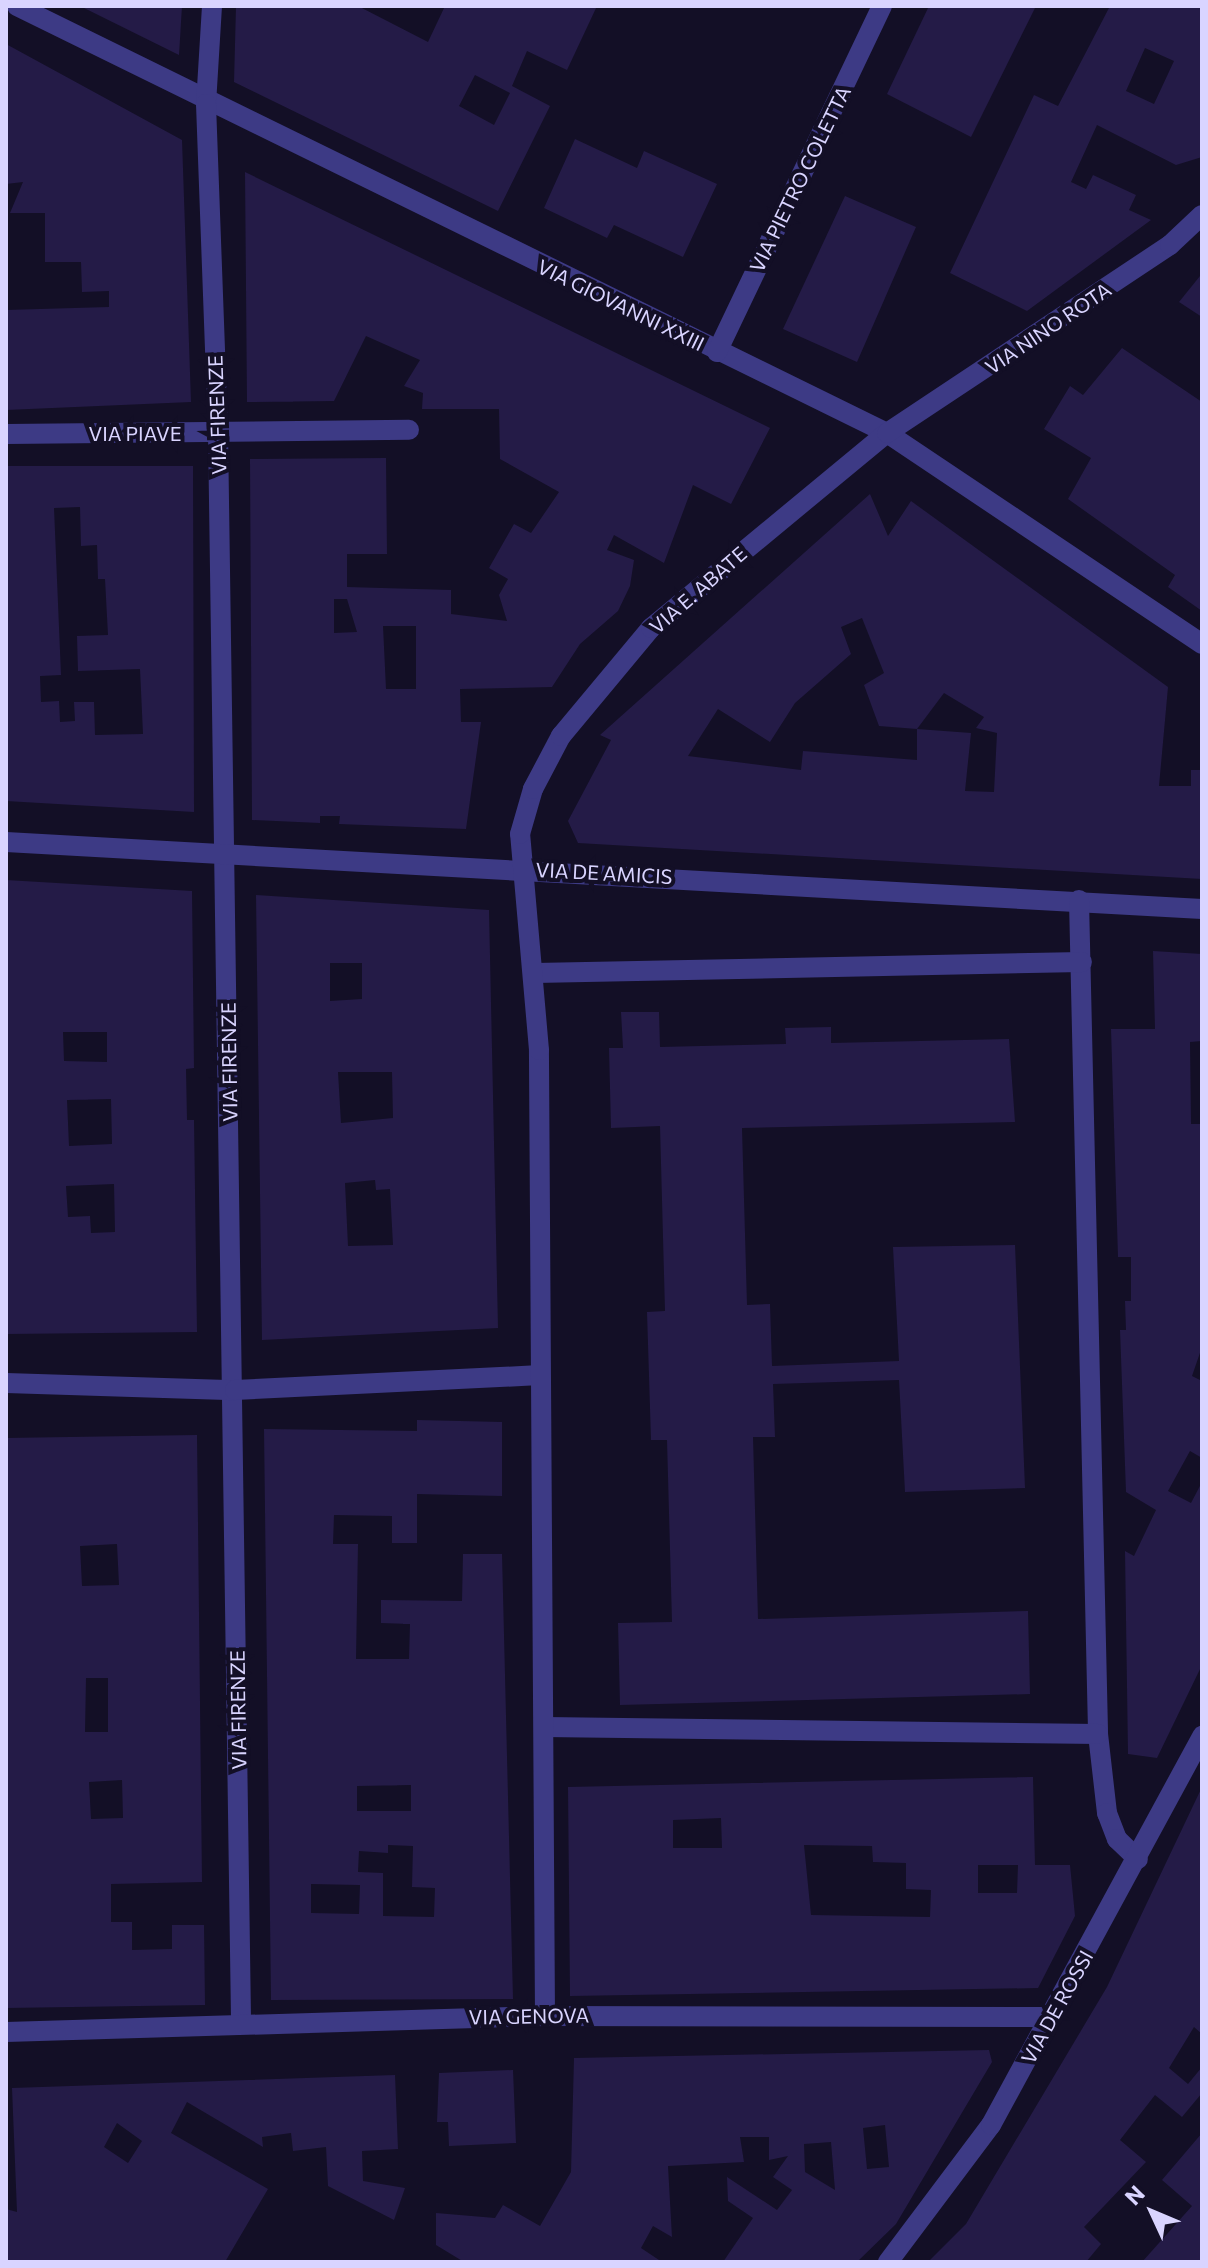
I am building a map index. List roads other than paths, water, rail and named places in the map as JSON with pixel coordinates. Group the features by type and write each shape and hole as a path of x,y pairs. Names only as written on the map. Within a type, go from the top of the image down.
{"street":[{"name":"VIA GIOVANNI XXIII","path":"17,6 206,104 887,433 1202,644"},
{"name":"VIA FIRENZE","path":"212,6 206,104 218,432 235,1390 241,2021"},
{"name":"VIA PIETRO COLETTA","path":"717,352 882,6"},
{"name":"VIA NINO ROTA","path":"887,433 1170,245 1202,215"},
{"name":"VIA PIAVE","path":"6,434 409,430"},
{"name":"VIA E. ABATE","path":"545,2016 535,973 520,834 547,763 651,628 887,433"},
{"name":"VIA DE AMICIS","path":"6,842 522,868 1202,909"},
{"path":"1079,900 1098,1734 1107,1813 1117,1839 1138,1859"},
{"path":"535,973 1082,962"},
{"path":"6,1383 235,1390 540,1375"},
{"path":"544,1727 1098,1734"},
{"name":"VIA DE ROSSI","path":"888,2262 991,2125 1202,1736"},
{"name":"VIA GENOVA","path":"6,2032 241,2021 545,2016 1051,2017"}]}
